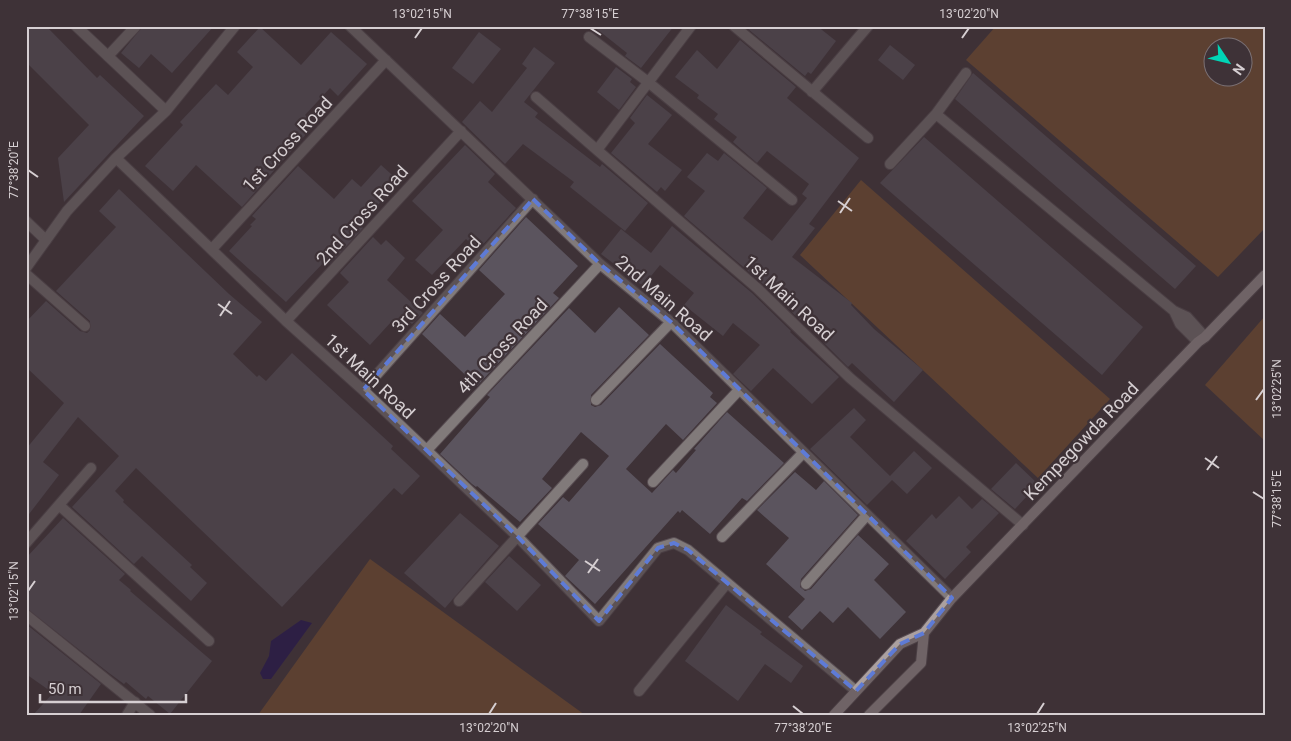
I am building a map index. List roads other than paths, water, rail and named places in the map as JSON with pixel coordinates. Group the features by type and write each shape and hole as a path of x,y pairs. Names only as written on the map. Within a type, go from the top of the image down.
{"street":[{"path":"76,26 166,111"},
{"path":"108,56 136,26"},
{"path":"26,268 67,211 116,158 166,111 235,26"},
{"name":"2nd Main Road","path":"350,26 600,264 671,322 952,598"},
{"path":"597,150 691,26"},
{"path":"734,26 868,138"},
{"path":"812,92 868,26"},
{"path":"589,37 648,82 792,200"},
{"name":"1st Cross Road","path":"212,249 386,60"},
{"path":"890,164 936,114 966,73"},
{"name":"1st Main Road","path":"536,97 757,288 850,378 1023,525"},
{"path":"936,114 1174,311 1180,324 1201,339"},
{"name":"2nd Cross Road","path":"286,321 461,131"},
{"name":"1st Main Road","path":"116,158 286,321 363,390 517,536 599,621 658,548 674,543 688,550 727,583"},
{"name":"3rd Cross Road","path":"363,390 533,199"},
{"path":"26,221 46,240"},
{"name":"4th Cross Road","path":"427,450 600,264"},
{"path":"26,274 85,326"},
{"name":"Kempegowda Road","path":"834,715 900,644 924,633 952,598 1265,275"},
{"path":"596,400 671,322"},
{"path":"653,482 739,390"},
{"path":"722,536 803,452"},
{"path":"459,601 583,464"},
{"path":"26,543 91,468"},
{"path":"59,505 210,641"},
{"path":"806,584 867,515"},
{"path":"639,691 727,583 856,691"},
{"path":"26,615 150,715"},
{"path":"869,715 921,664 924,633"},
{"path":"127,715 135,702"}]}
